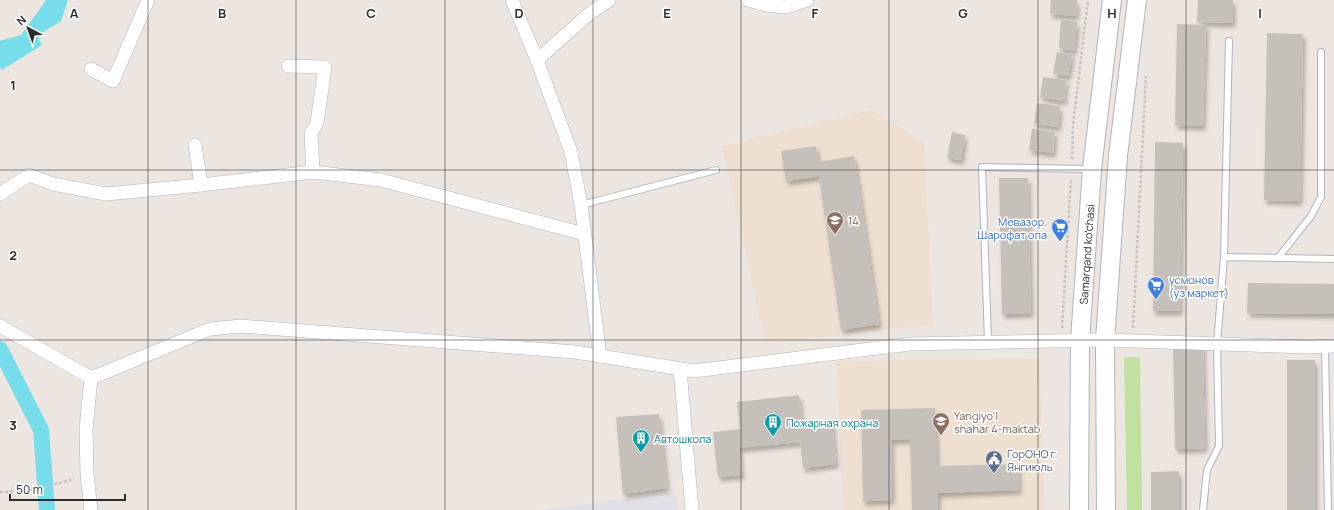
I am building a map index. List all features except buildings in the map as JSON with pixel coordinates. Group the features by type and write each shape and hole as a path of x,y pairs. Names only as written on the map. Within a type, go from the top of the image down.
{"main road":[{"name":"Samarqand ko'chasi","path":"1079,510 1080,340 1092,169 1112,0"},
{"path":"1106,510 1105,340 1118,156 1136,0"}],"street":[{"path":"91,69 113,81 148,0"},
{"path":"512,0 537,60 571,152 581,205 600,356"},
{"path":"537,60 589,14 610,0"},
{"path":"748,0 766,5 786,7 807,0"},
{"path":"288,66 325,67 317,123 311,133 313,172"},
{"path":"195,145 201,185"},
{"path":"0,194 29,175 53,184 106,194 313,172 381,180 584,234"},
{"path":"0,326 91,378"},
{"path":"91,378 210,329 242,326 575,352 694,371 910,344 988,341 1105,340 1308,347 1330,346"},
{"path":"680,369 692,510"},
{"path":"91,378 86,429 91,510"}],"lane":[{"path":"1203,510 1207,470 1219,446 1217,344 1224,257 1229,41"},
{"path":"1278,258 1311,216 1321,197 1321,52"},
{"path":"988,341 982,167 1092,169"},
{"path":"581,205 716,170"},
{"path":"1224,257 1334,260"},
{"path":"1328,510 1330,346"}],"path":[{"path":"1132,341 1146,72"},
{"path":"0,492 34,490 79,477"}],"shaded area":[{"name":"14","path":"871,110 924,142 933,324 765,343 722,146"},
{"name":"Yangiyo'l shahar 4-maktab","path":"1039,359 1045,510 843,510 836,361"},
{"path":"676,492 678,510 540,510"}],"green space":[{"path":"1124,357 1140,357 1142,510 1127,510"}],"water":[{"path":"48,0 68,0 61,21 37,36 42,45 2,70 0,68 0,50 12,47 35,24"}],"waterway":[{"path":"0,49 26,42 56,0"},
{"path":"0,349 41,430 47,510"}],"place":[{"name":"14","path":"835,235"},
{"name":"Мевазор. Шарофат опа","path":"1060,242"},
{"name":"усмонов (уз маркет)","path":"1156,300"},
{"name":"Yangiyo'l shahar 4-maktab","path":"941,436"},
{"name":"Пожарная охрана","path":"773,437"},
{"name":"Автошкола","path":"641,453"},
{"name":"ГорОНО г. Янгиюль","path":"994,474"}]}
